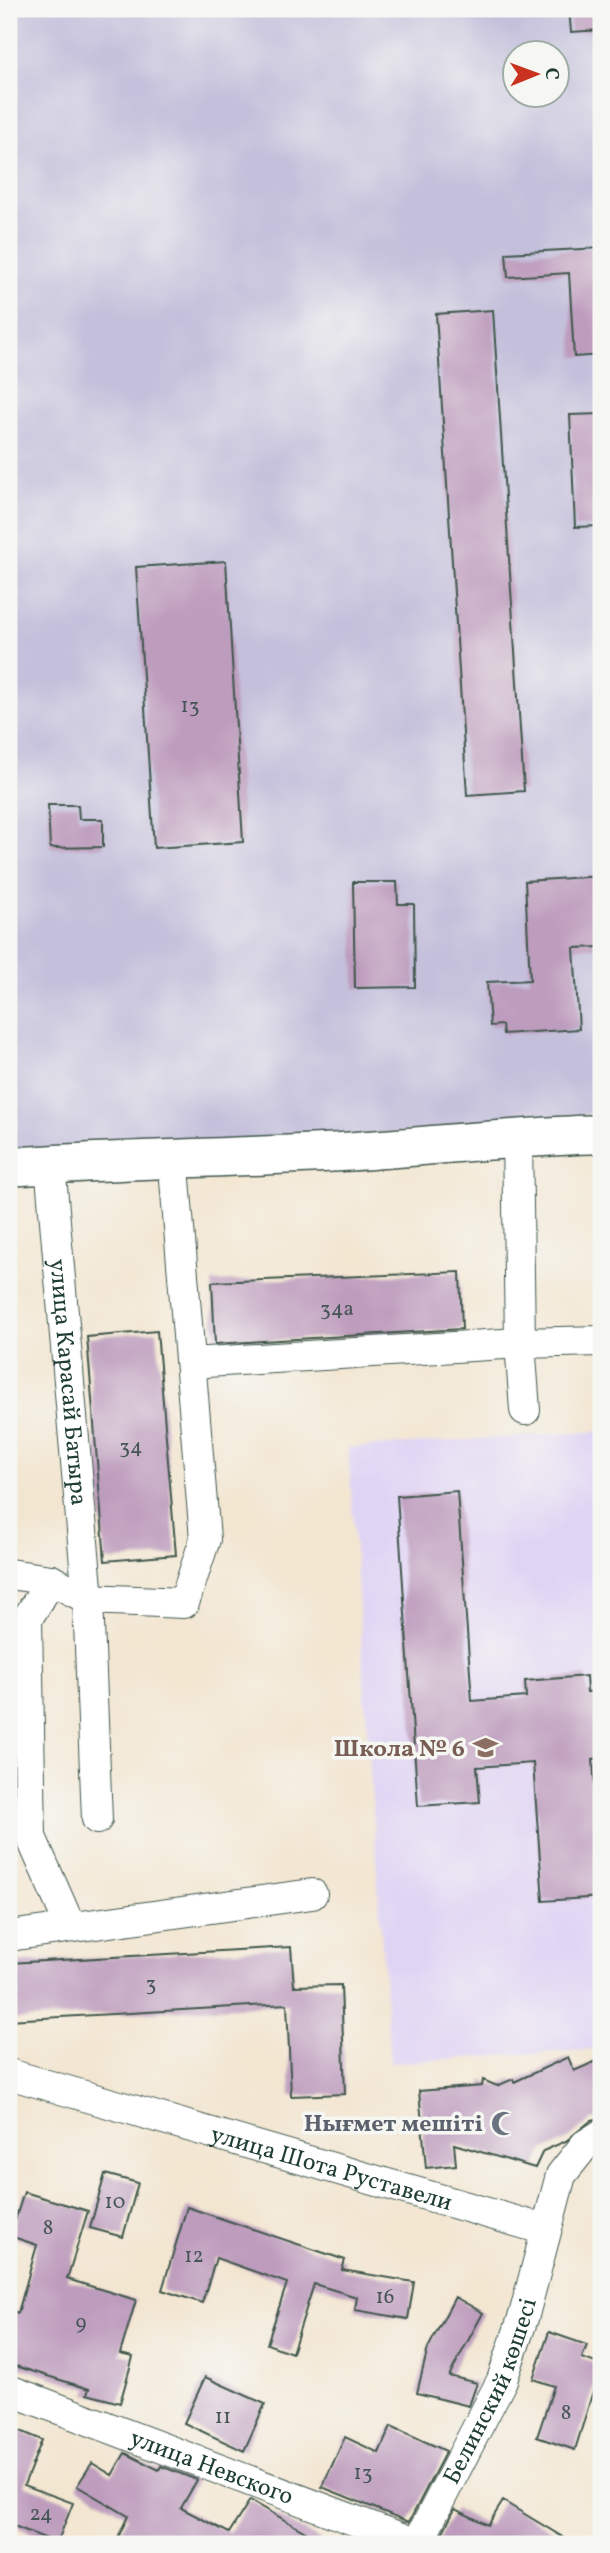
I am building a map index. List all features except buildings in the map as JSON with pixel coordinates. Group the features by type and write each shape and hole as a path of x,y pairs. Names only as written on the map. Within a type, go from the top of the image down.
{"main road":[{"path":"9,1167 173,1156 342,1152 517,1136 601,1135"}],"street":[{"path":"517,1136 520,1343 525,1410"},
{"path":"9,1574 51,1580 88,1599 184,1603 205,1539 173,1156"},
{"name":"улица Карасай Батыра","path":"50,1164 88,1599 97,1819"},
{"path":"191,1363 520,1343 601,1341"},
{"path":"51,1580 27,1619 31,1837 70,1926"},
{"path":"9,1936 312,1894"},
{"name":"улица Шота Руставели","path":"9,2074 546,2230"},
{"path":"546,2230 561,2175 585,2145 601,2135"},
{"name":"Белинский көшесi","path":"417,2544 502,2380 524,2315 546,2230"},
{"name":"улица Невского","path":"9,2390 417,2544"}],"shaded area":[{"path":"9,9 601,9 601,1113 9,1171"},
{"name":"Школа № 6","path":"601,1431 601,2049 390,2063 348,1448"}],"place":[{"name":"Школа № 6","path":"485,1748"},
{"name":"Нығмет мешіті","path":"503,2123"}]}
